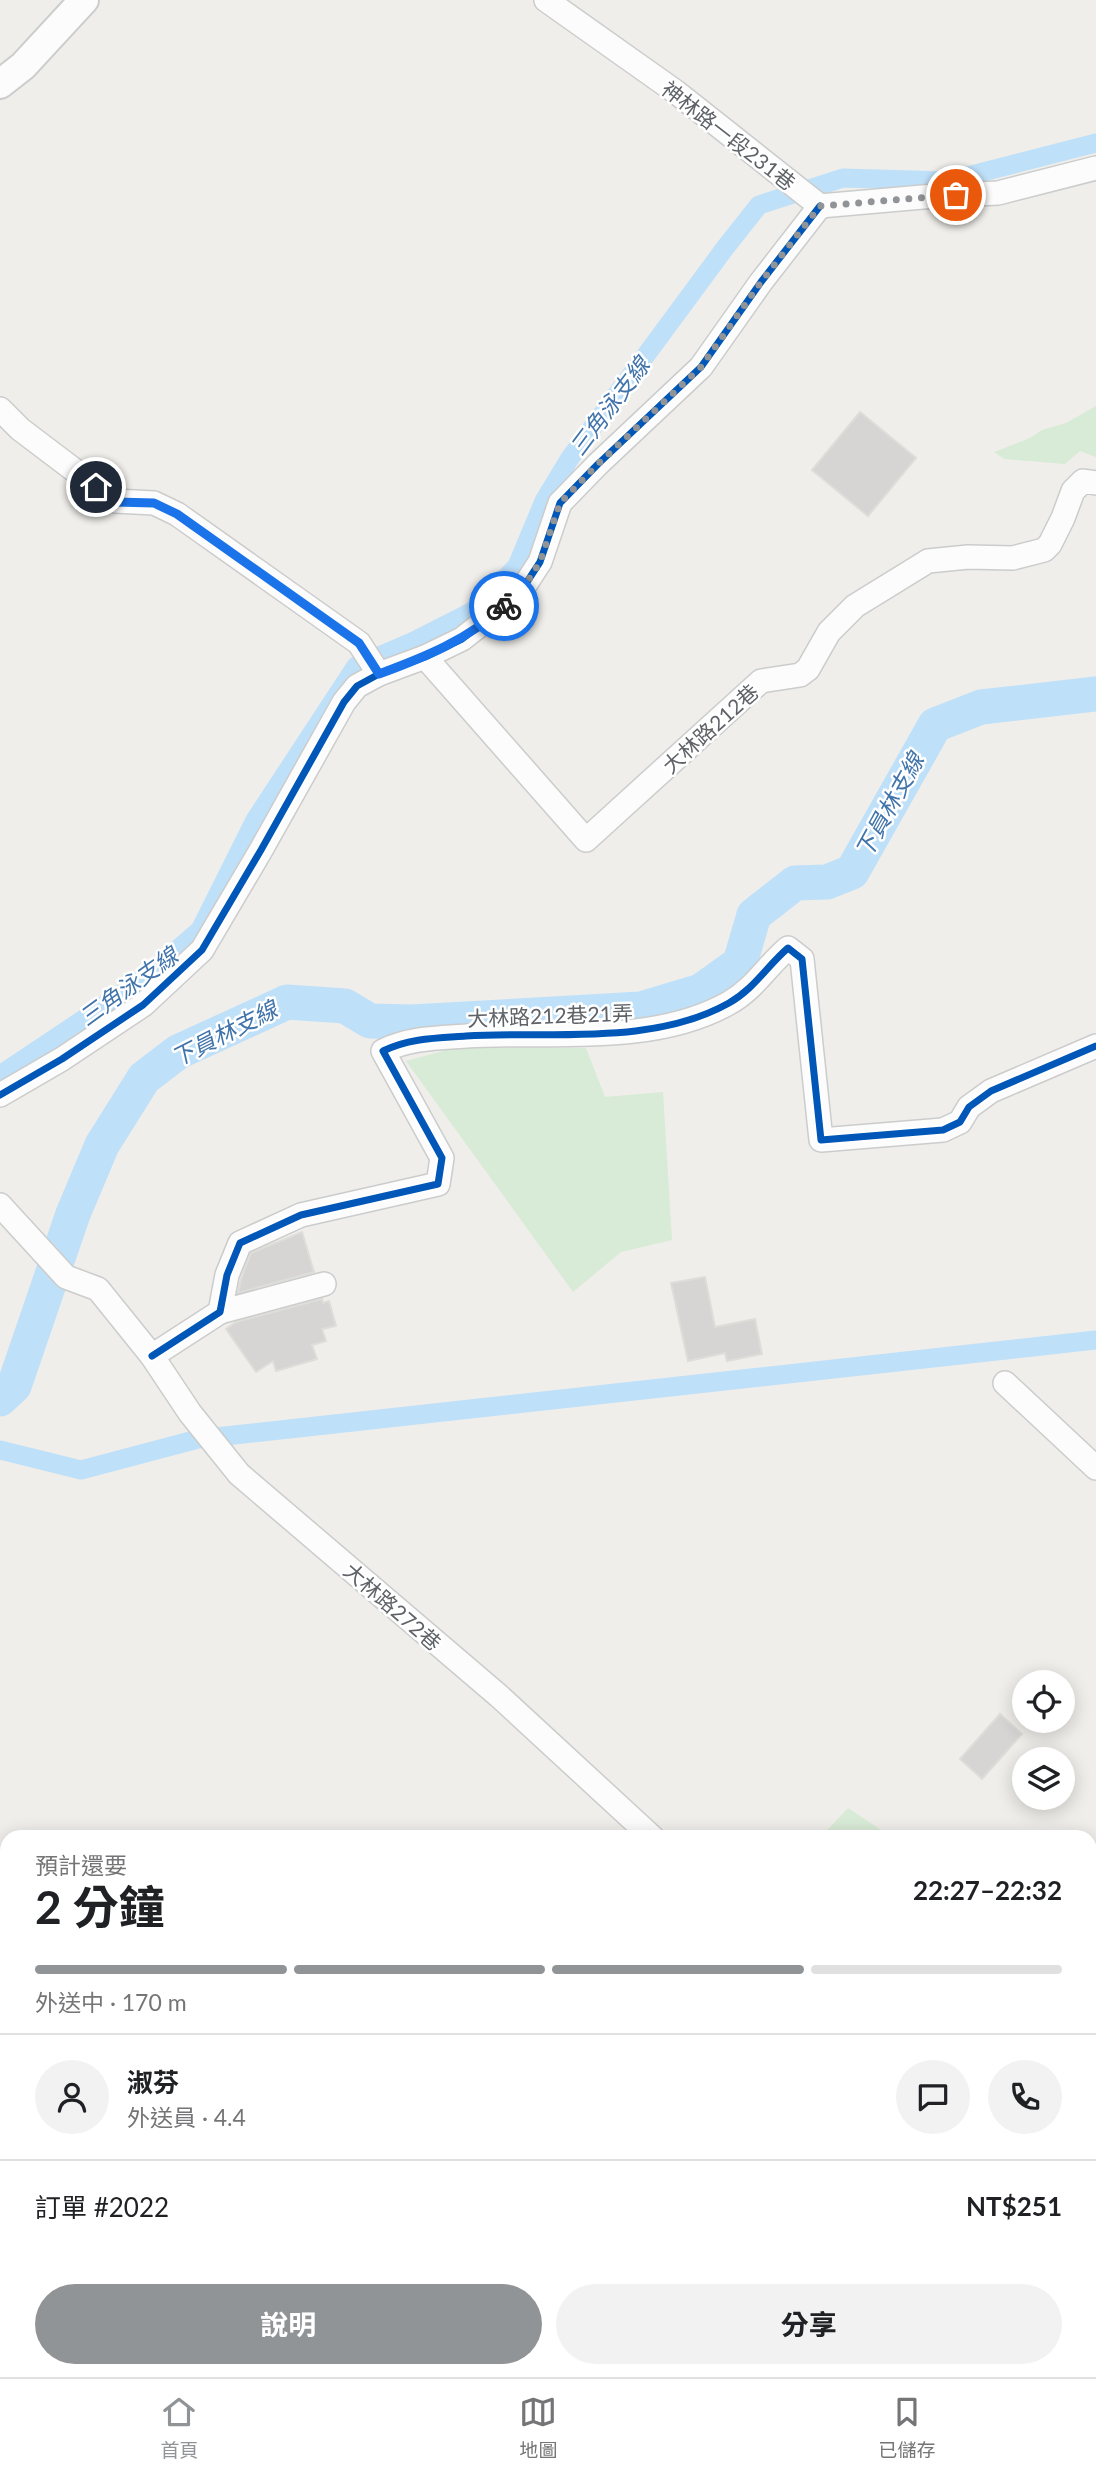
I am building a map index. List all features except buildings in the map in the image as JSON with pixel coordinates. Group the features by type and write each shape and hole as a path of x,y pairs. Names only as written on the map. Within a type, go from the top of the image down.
{"street":[{"path":"0,84 23,66 84,0"},
{"name":"神林路一段231巷","path":"546,0 676,92 820,206"},
{"path":"0,1095 62,1059 142,1005 202,950 344,702 357,686 462,639 525,585 540,562 560,503 701,367 761,282 820,206 998,193 1096,168"},
{"path":"0,409 20,429 115,502 154,503 177,514 359,643 379,674"},
{"name":"大林路212巷","path":"425,657 586,840 761,681 800,675 808,669 829,632 855,606 928,561 968,557 1013,558 1044,550 1063,518 1073,491 1083,481 1096,483"},
{"name":"大林路212巷21弄","path":"220,1312 227,1275 240,1243 302,1215 438,1184 442,1158 383,1051 401,1042 515,1034 613,1034 682,1023 729,1003 755,984 775,959 788,948 802,959 821,1140 943,1130 960,1122 969,1107 991,1091 1096,1046"},
{"name":"大林路272巷","path":"0,1205 65,1277 98,1289 152,1356 190,1413 239,1474 499,1696 644,1830"},
{"path":"152,1356 220,1312 324,1284"},
{"path":"1005,1383 1096,1468"}],"green space":[{"path":"1096,406 1096,457 1080,451 1065,464 1004,459 994,452 1030,438 1042,430 1066,423"},
{"path":"454,1048 586,1048 605,1097 663,1092 672,1240 621,1252 573,1292 406,1061"},
{"path":"848,1808 881,1830 828,1830"}],"waterway":[{"name":"三角泳支線","path":"0,1075 142,980 200,930 255,820 356,666 473,611 517,566 544,501 570,458 759,205 843,178 948,181 1096,143"},
{"name":"下員林支線","path":"0,1399 14,1386 73,1214 102,1145 144,1078 178,1052 287,1002 345,1006 370,1021 411,1022 641,1009 701,991 740,963 754,915 795,883 827,882 852,872 935,725 981,707 1096,694"},
{"path":"0,1450 81,1470 198,1439 1096,1340"}],"cycle path":[{"path":"0,1095 62,1059 143,1005 202,950 344,702 357,686 462,639 525,585 540,562 560,503 701,367 761,282 820,206"},
{"path":"152,1356 220,1312 227,1275 240,1243 301,1215 438,1184 442,1158 383,1051 393,1047 444,1037 601,1034 668,1026 699,1017 729,1003 753,984 788,948 802,959 821,1140 943,1130 960,1122 969,1107 991,1091 1096,1046"}],"way so far":[{"path":"504,606 525,585 540,562 560,503 701,367 761,282 820,206 956,195"}],"route":[{"path":"96,487 115,502 154,503 177,514 359,643 379,674 425,657 462,639 504,606"}]}
